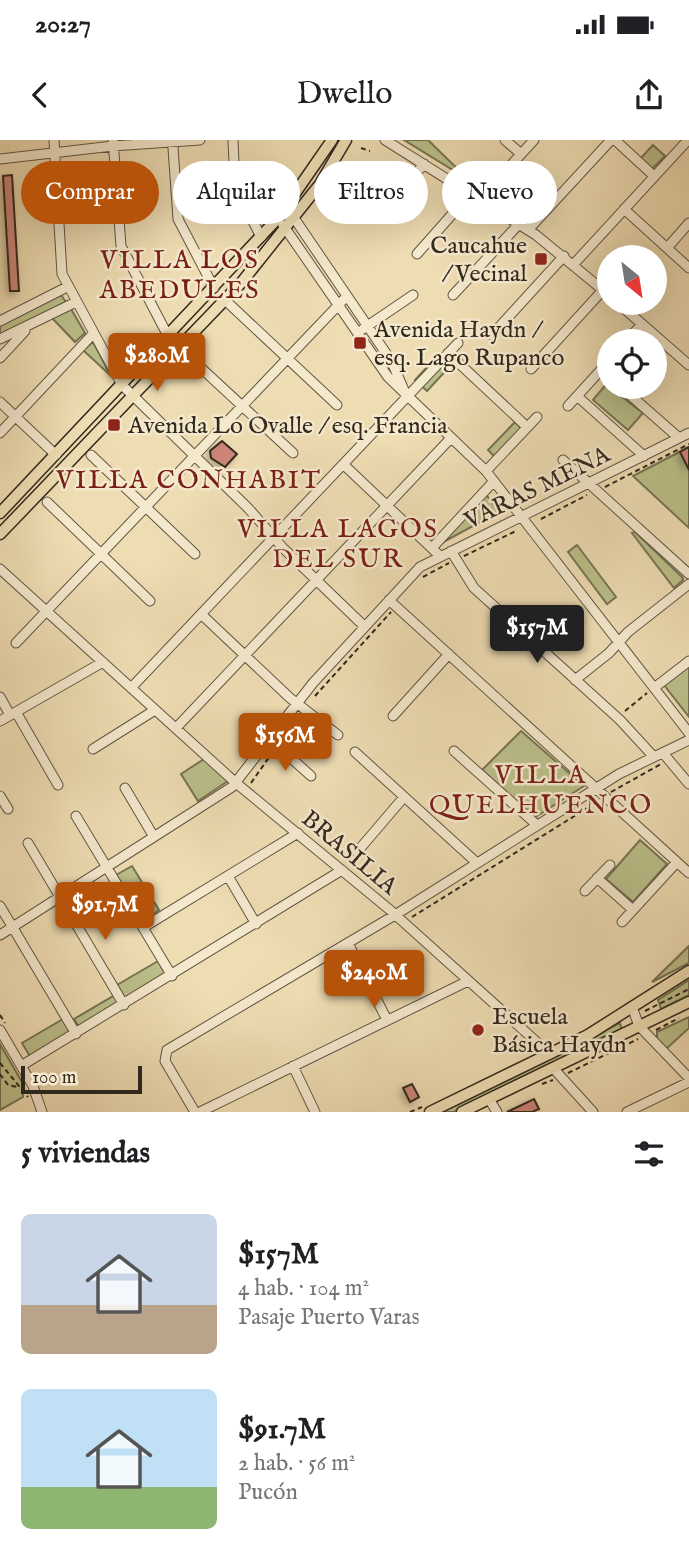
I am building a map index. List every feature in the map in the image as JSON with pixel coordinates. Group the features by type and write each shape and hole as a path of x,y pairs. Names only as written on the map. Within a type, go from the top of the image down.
{"main road":[{"path":"300,187 332,140"},
{"path":"300,210 320,184 346,140"},
{"path":"0,513 273,224"},
{"path":"0,534 226,300 290,224"},
{"path":"430,1112 550,1054 689,971"},
{"path":"462,1112 689,1002"}],"street":[{"path":"54,140 61,269 67,287 122,385 131,397 249,509 273,538 365,626"},
{"path":"0,159 113,143 201,140"},
{"path":"233,140 235,186 261,237"},
{"path":"385,140 419,161"},
{"path":"505,140 521,154"},
{"path":"515,161 534,140"},
{"path":"453,295 613,140 654,176"},
{"path":"573,264 688,140"},
{"path":"175,141 173,148 178,219 214,288"},
{"path":"113,143 121,246 169,336"},
{"path":"624,209 664,245"},
{"path":"689,223 667,248 689,268"},
{"path":"282,224 388,377 486,471 689,733"},
{"path":"298,224 397,371 407,396"},
{"path":"416,254 443,224"},
{"path":"519,224 597,285"},
{"path":"492,335 564,257"},
{"path":"313,268 323,261"},
{"path":"0,321 67,287"},
{"path":"357,332 413,295"},
{"path":"16,643 337,303 347,296"},
{"path":"226,300 337,405"},
{"path":"0,340 76,302"},
{"path":"531,369 597,302"},
{"path":"632,315 689,365"},
{"path":"638,329 642,324"},
{"path":"0,358 30,326"},
{"path":"0,433 93,334"},
{"path":"131,688 458,343"},
{"path":"448,353 527,427"},
{"path":"186,354 293,453"},
{"path":"568,406 597,379"},
{"path":"578,396 644,456"},
{"path":"635,399 679,438"},
{"path":"0,402 56,455"},
{"path":"486,471 537,417"},
{"name":"VARAS MENA","path":"0,934 236,783 273,743 365,626 392,603 414,572 440,556 453,555 522,516 689,433"},
{"path":"176,728 451,438"},
{"path":"91,455 195,554"},
{"path":"563,460 689,573"},
{"path":"343,464 440,556"},
{"path":"432,548 494,481"},
{"path":"47,502 150,601"},
{"path":"453,555 474,588 689,784"},
{"name":"BRASILIA","path":"0,569 236,783 395,915 550,1054"},
{"path":"575,680 689,584"},
{"path":"392,603 596,789 601,799 689,873"},
{"path":"201,614 244,656 338,735"},
{"path":"393,716 449,654"},
{"path":"654,688 689,661"},
{"path":"0,721 103,662"},
{"path":"0,697 58,785"},
{"path":"93,749 155,710"},
{"path":"195,1112 165,1061 164,1054 395,915 596,789 662,757 689,740"},
{"path":"273,743 311,776"},
{"path":"454,751 537,825"},
{"path":"355,752 477,863"},
{"path":"125,788 154,837"},
{"path":"0,796 8,809"},
{"path":"357,852 404,797"},
{"path":"76,816 172,976"},
{"path":"144,927 298,833"},
{"path":"27,843 124,1005"},
{"path":"622,922 677,862"},
{"path":"585,891 610,865"},
{"path":"21,1066 342,870"},
{"path":"228,876 256,924"},
{"path":"597,878 633,910"},
{"path":"0,906 76,1034"},
{"path":"348,943 387,1020"},
{"path":"200,1112 468,981"},
{"path":"627,1112 689,1080 654,1039 639,1026 632,1007"},
{"path":"654,1039 655,1023 660,1016"},
{"path":"0,1030 21,1066 42,1112"},
{"path":"293,1066 316,1112"},
{"path":"553,1068 593,1112"},
{"path":"489,1099 497,1112"}],"path":[{"path":"360,148 370,151"},
{"path":"541,519 689,444"},
{"path":"423,577 453,555 516,531"},
{"path":"250,784 273,743 301,705 392,603"},
{"path":"618,718 654,688"},
{"path":"412,917 601,799 662,757"},
{"path":"645,1011 689,989"},
{"path":"0,1063 19,1087 8,1085 0,1074"}],"green space":[{"path":"404,140 428,140 450,161 442,161 442,163"},
{"path":"653,145 665,156 651,170 640,159"},
{"path":"61,295 66,302 0,334 0,325"},
{"path":"71,309 85,333 75,342 52,318"},
{"path":"93,342 111,376 83,350"},
{"path":"440,353 452,364 427,391 415,380"},
{"path":"597,395 597,399 625,399 643,413 628,430 593,400"},
{"path":"515,422 522,429 495,457 488,450"},
{"path":"689,447 689,528 633,476"},
{"path":"485,493 499,512 436,546"},
{"path":"635,532 683,578 674,588 632,533"},
{"path":"577,545 616,597 607,604 568,552"},
{"path":"689,666 689,717 664,685"},
{"path":"521,731 584,786 534,818 482,770"},
{"path":"204,759 228,781 198,801 181,774"},
{"path":"640,840 667,864 633,902 606,879"},
{"path":"132,866 159,910 144,920 116,875"},
{"path":"689,946 689,963 652,982"},
{"path":"158,961 167,976 126,1000 117,985"},
{"path":"689,980 689,995 661,1009 658,1000"},
{"path":"115,995 120,1004 80,1029 74,1019"},
{"path":"689,1017 689,1028 665,1050 657,1038 657,1032"},
{"path":"63,1019 72,1034 31,1058 22,1043"},
{"path":"620,1023 622,1030 454,1112 441,1112"},
{"path":"0,1044 22,1082 23,1097 0,1110"}],"building":[{"path":"12,175 19,291 10,291 3,176"},
{"path":"222,441 237,454 225,467 211,458 210,451"},
{"path":"689,447 689,470 680,452"},
{"path":"412,1084 419,1097 410,1102 403,1088"},
{"path":"534,1099 539,1109 532,1112 507,1112"}],"place":[{"name":"Caucahue / Vecinal","path":"541,259"},
{"name":"Avenida Haydn / esq. Lago Rupanco","path":"360,343"},
{"name":"Avenida Lo Ovalle / esq. Francia","path":"114,425"},
{"name":"Escuela Básica Haydn","path":"478,1030"}],"district":[{"name":"VILLA LOS ABEDULES","path":"180,274"},
{"name":"VILLA CONHABIT","path":"189,479"},
{"name":"VILLA LAGOS DEL SUR","path":"338,543"},
{"name":"VILLA QUELHUENCO","path":"541,789"}]}
